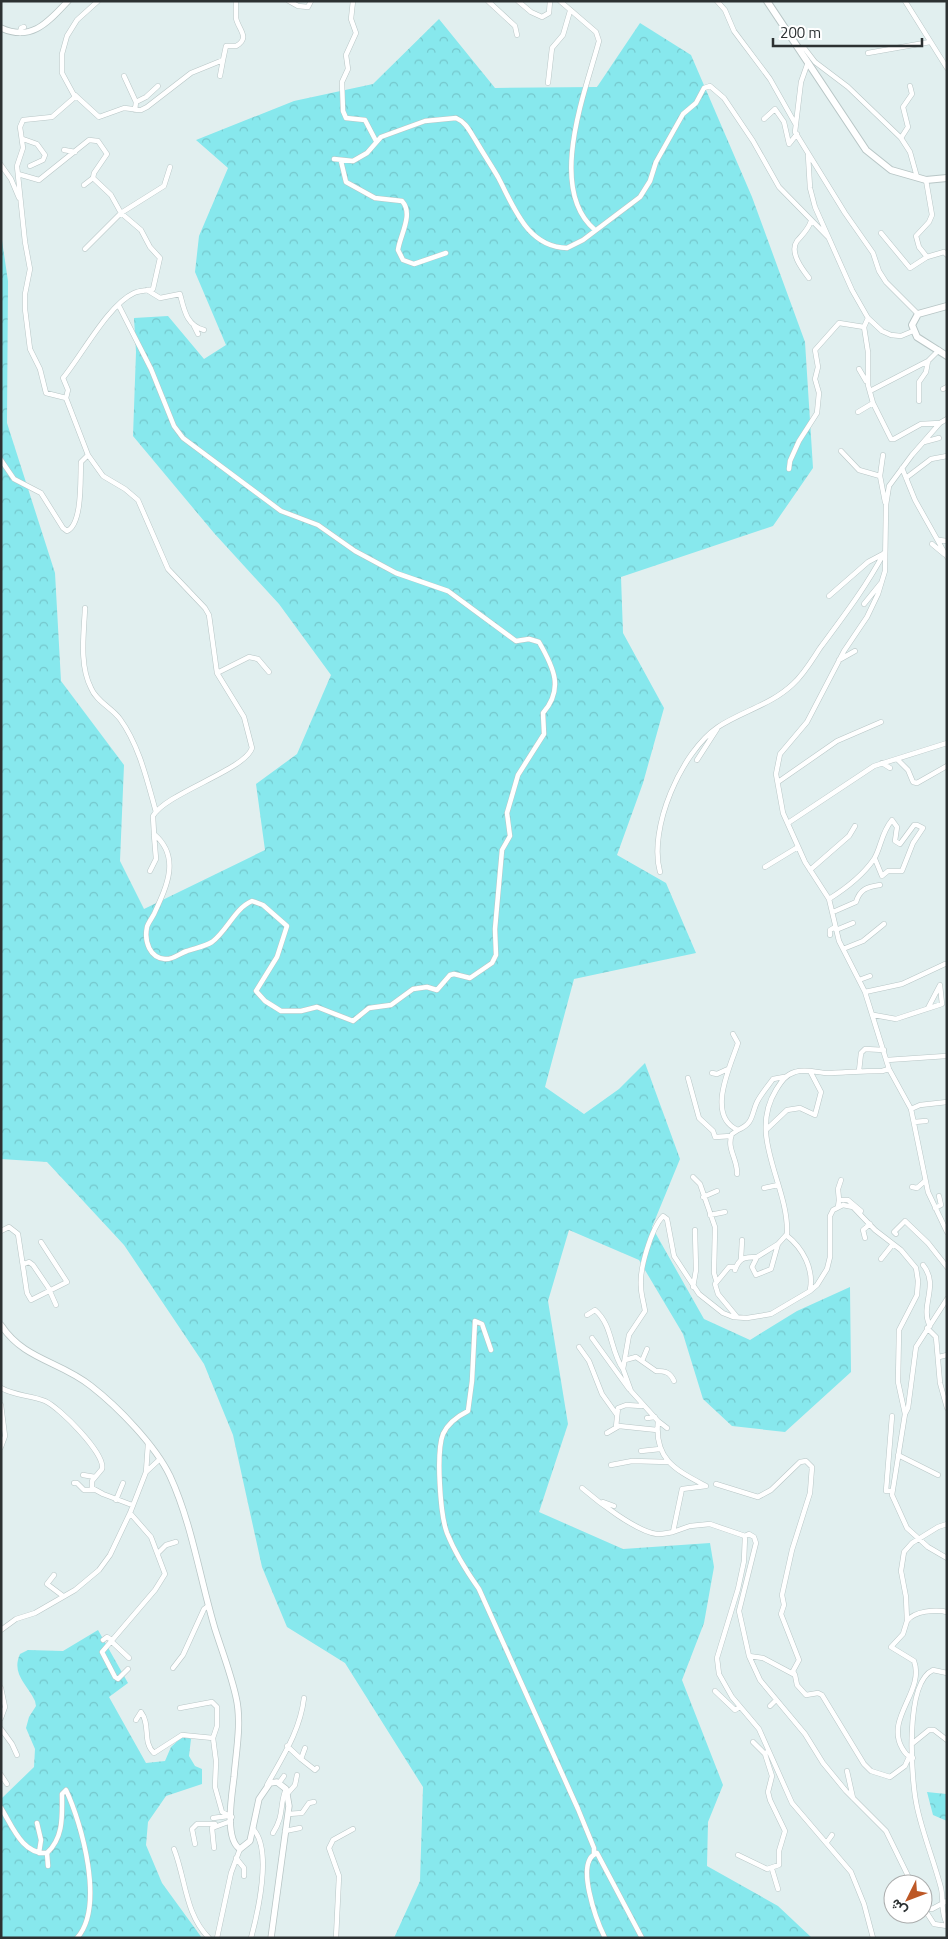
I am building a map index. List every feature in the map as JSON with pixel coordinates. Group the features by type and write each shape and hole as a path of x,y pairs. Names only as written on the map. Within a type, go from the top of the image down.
{"main road":[{"path":"767,1 798,47 807,65 866,150 891,170 926,180 947,178"},
{"path":"947,306 918,314 913,321 913,331 925,342 947,356"}],"street":[{"path":"98,1 78,20 67,36 62,54 62,73 75,95 98,118 124,108 135,110 147,107 196,71 223,60"},
{"path":"220,76 224,47 236,46 243,39 243,32 237,20 236,1"},
{"path":"289,1 303,7 308,6 311,1"},
{"path":"353,1 352,19 356,33 346,55 348,70 342,82 343,111 346,118 365,120 376,141"},
{"path":"488,1 515,26 517,35"},
{"path":"518,1 530,12 542,17 549,13 550,1"},
{"path":"560,1 596,32 599,41 581,98 571,167 574,192 581,212 595,230"},
{"path":"717,1 725,10 734,31 770,79 796,125"},
{"path":"905,1 947,68"},
{"path":"1,28 20,33 30,33 42,26 66,2"},
{"path":"548,83 552,48 563,35 570,11"},
{"path":"20,33 21,28 24,27"},
{"path":"868,52 930,42"},
{"path":"798,47 805,48 815,62 848,87 901,138 910,152 917,177"},
{"path":"807,65 801,82 796,125 797,134 808,155 873,253 879,271 886,282 918,314"},
{"path":"124,76 136,102 135,110"},
{"path":"136,102 146,97 158,86"},
{"path":"334,159 353,161 363,156 373,147 376,141 425,121 456,118 465,124 497,175 515,214 532,233 549,244 568,248 583,240 640,197 650,180 656,162 683,114 696,103 704,88 710,86 724,98 753,141 779,187 828,237"},
{"path":"901,138 908,127 903,107 912,94 910,86"},
{"path":"66,398 46,393 40,369 30,349 24,303 30,269 24,242 23,206 18,162 24,139 20,127 23,120 52,117 74,99 75,95"},
{"path":"764,119 775,109 784,122 789,144 797,134"},
{"path":"24,139 37,144 44,155 43,160 30,166"},
{"path":"18,174 39,180 94,140 106,150 106,158 94,173 93,178 84,185"},
{"path":"64,150 75,152"},
{"path":"808,155 812,197 852,290 868,318 882,331 891,335 901,336 913,331"},
{"path":"341,161 346,182 371,196 402,201 406,207 407,214 398,250 403,260 414,264 446,253"},
{"path":"1,166 11,179 23,206"},
{"path":"84,249 121,213 164,186 170,167"},
{"path":"93,178 111,195 121,213 141,230 150,247 160,258 153,289 133,293 119,306 106,319 63,378 68,390 66,398 88,455 103,476 125,489 138,500 168,569 206,608 209,615 218,673 244,717 253,750 233,766 156,812 152,821 156,859 150,871"},
{"path":"926,180 932,215 929,222 916,236 919,247 926,256"},
{"path":"809,278 801,267 794,249 796,243 808,230 811,221"},
{"path":"881,233 910,268 926,256 944,252 947,255"},
{"path":"146,290 160,298 180,294 186,315 198,334"},
{"path":"119,306 151,369 174,426 182,438 281,511 318,525 355,551 396,573 448,590 516,641 529,638 540,642 556,686 553,701 543,713 544,734 518,775 507,813 510,836 502,850 495,929 496,955 492,963 470,978 454,974 450,975 438,990 427,987 413,989 394,1003 369,1008 352,1021 317,1007 301,1011 277,1010 256,991 277,957 279,945 287,926 262,905 252,901 247,903 212,942 171,958 154,956 149,951 147,927 165,890 171,868 170,859 159,838 154,834"},
{"path":"868,318 864,327 868,352 868,385"},
{"path":"789,469 790,461 800,441 817,413 819,393 815,379 818,368 815,350 839,323 864,327"},
{"path":"194,326 204,330"},
{"path":"870,391 928,361 939,350"},
{"path":"919,401 919,382 926,372 928,361"},
{"path":"859,370 868,385 873,403 892,440 921,424 940,423"},
{"path":"858,412 873,403"},
{"path":"947,419 940,423 923,442 889,486 886,505 882,582 868,617 839,660 807,722 780,754 777,763 782,808 798,847 829,899 836,928 844,949 874,1015 889,1069 911,1109 926,1181 935,1208 947,1232"},
{"path":"923,442 939,438"},
{"path":"841,451 859,470 880,476"},
{"path":"1,460 14,479 41,493 67,531 72,527 78,511 81,462 88,455"},
{"path":"883,455 880,476 886,505"},
{"path":"906,478 931,459 947,456"},
{"path":"902,468 914,500 939,540 946,556"},
{"path":"939,540 947,540"},
{"path":"932,544 946,556"},
{"path":"829,596 863,566 885,553"},
{"path":"660,872 656,854 662,816 683,767 700,744 718,727 774,700 794,683 853,603 885,553"},
{"path":"864,604 882,582"},
{"path":"85,608 84,649 90,688 119,718 129,733 144,770 156,812"},
{"path":"839,660 855,651"},
{"path":"218,673 249,658 258,659 270,672"},
{"path":"778,782 841,737 881,722"},
{"path":"697,760 718,727"},
{"path":"788,823 851,779 874,766 947,743"},
{"path":"897,760 908,770 913,782 917,783 947,766"},
{"path":"882,764 890,768"},
{"path":"829,899 850,884 874,858 884,830 892,820 897,827 896,840 900,844 914,826 917,824 923,828 913,843 902,871 888,871 882,876 874,858"},
{"path":"810,870 849,836 855,826"},
{"path":"765,867 798,847"},
{"path":"833,912 856,902 858,895 866,887 880,885"},
{"path":"830,936 830,930 853,923"},
{"path":"844,949 863,941 884,924"},
{"path":"865,992 902,984 945,964"},
{"path":"859,980 870,976"},
{"path":"874,1015 896,1019 943,1003 940,985 928,1008"},
{"path":"733,1034 738,1043 730,1055 722,1112 731,1127 738,1130"},
{"path":"859,1071 861,1053 865,1048 884,1050"},
{"path":"887,1060 946,1056"},
{"path":"712,1073 728,1069"},
{"path":"688,1078 699,1118 713,1131 715,1137 730,1136 753,1118 756,1103 773,1079 784,1078 794,1072 832,1073 882,1071 889,1069"},
{"path":"767,1129 787,1110 800,1108 815,1115 821,1092 810,1071"},
{"path":"778,1244 771,1269 759,1275 754,1274 752,1267 757,1258 778,1244 786,1235 787,1227 778,1185 768,1152 767,1129 771,1100 784,1078"},
{"path":"911,1109 920,1105 947,1102"},
{"path":"914,1122 926,1122"},
{"path":"730,1136 731,1152 736,1163 737,1174"},
{"path":"693,1177 700,1184 716,1232 714,1273 716,1280"},
{"path":"838,1207 838,1189 841,1180"},
{"path":"912,1187 918,1188 926,1181"},
{"path":"764,1188 778,1185"},
{"path":"703,1197 716,1191"},
{"path":"935,1208 941,1205 939,1196"},
{"path":"838,1200 848,1200 854,1203 876,1226 875,1230"},
{"path":"623,1369 630,1335 645,1311 641,1282 647,1250 652,1233 663,1216 669,1225 674,1256 693,1287 717,1309 737,1317 771,1314 810,1292 822,1279 827,1269 830,1257 830,1216 838,1207 848,1205 853,1207 875,1230 914,1264 918,1281 915,1300 899,1330 898,1382 905,1414"},
{"path":"710,1215 725,1212"},
{"path":"896,1234 894,1232 905,1221 932,1246 947,1267"},
{"path":"865,1238 864,1230 870,1224"},
{"path":"1,1231 9,1226 15,1230 20,1240 27,1293 31,1300 64,1286 67,1278 41,1242"},
{"path":"693,1287 696,1270 695,1230"},
{"path":"786,1235 799,1249 811,1270 813,1276 810,1292"},
{"path":"737,1317 718,1294 714,1284 729,1267 736,1269 741,1259 742,1240"},
{"path":"881,1259 893,1244"},
{"path":"741,1259 757,1258"},
{"path":"24,1264 30,1262 33,1264 51,1291 56,1305"},
{"path":"923,1265 931,1278 927,1312 929,1327 936,1338 940,1383 947,1408"},
{"path":"947,1298 916,1347 911,1369 910,1395 892,1491 904,1521 918,1539 947,1558"},
{"path":"587,1315 595,1310 602,1318 610,1335 615,1356 623,1369 632,1391"},
{"path":"491,1350 482,1324 475,1321 472,1380 468,1411 450,1424 442,1437 441,1501 444,1525 463,1565 479,1589 594,1848 594,1854 587,1862 588,1886 595,1916 605,1938"},
{"path":"1,1325 16,1343 30,1353 73,1374 92,1386 148,1444 160,1459 176,1490 208,1606 237,1698 238,1721 230,1818 233,1842 240,1849"},
{"path":"592,1338 625,1385 656,1419 667,1428"},
{"path":"579,1347 588,1361 602,1394 618,1413"},
{"path":"642,1361 647,1349"},
{"path":"939,1357 947,1355"},
{"path":"626,1360 636,1357 656,1371 663,1370 670,1374 674,1381"},
{"path":"1,1388 11,1393 45,1401 64,1414 102,1458 102,1469 91,1483 94,1490"},
{"path":"1,1405 5,1436 1,1447"},
{"path":"607,1433 612,1432 616,1427 618,1408 626,1405 645,1407"},
{"path":"892,1416 886,1490 892,1491"},
{"path":"647,1418 656,1419"},
{"path":"656,1419 660,1449 669,1462 680,1472 706,1486 682,1489 672,1532"},
{"path":"616,1427 647,1427 657,1430"},
{"path":"1,1630 16,1619 34,1613 63,1596 88,1580 99,1570 110,1555 130,1513 146,1472 148,1444"},
{"path":"641,1451 660,1449"},
{"path":"898,1455 938,1475"},
{"path":"146,1472 160,1459"},
{"path":"611,1465 632,1461 669,1462"},
{"path":"716,1484 758,1497 771,1490 800,1462 806,1461 812,1467 810,1493 792,1550 782,1595 784,1604 781,1614 799,1660 793,1671 797,1685 804,1694 822,1695 867,1768 890,1777 905,1766 911,1757"},
{"path":"83,1475 95,1477"},
{"path":"74,1483 77,1483 84,1490 94,1490 132,1505"},
{"path":"116,1500 123,1483"},
{"path":"582,1488 593,1498 656,1534 672,1532 690,1526 710,1524 745,1536 749,1534 754,1537 756,1543 739,1611 749,1656 760,1680 805,1734 823,1763 853,1798 886,1831 907,1874"},
{"path":"593,1498 614,1506"},
{"path":"128,1669 118,1678 113,1676 102,1652 165,1574 158,1553 146,1529 130,1513"},
{"path":"911,1757 900,1744 896,1731 912,1686 915,1664 891,1645 903,1634 907,1621 902,1565 904,1552 918,1539 947,1524"},
{"path":"738,1854 762,1867 772,1869 779,1865 779,1851 786,1831 770,1800 768,1792 772,1776 759,1729 740,1707 720,1677 717,1663 738,1589 744,1561 745,1536"},
{"path":"158,1553 166,1546 176,1542"},
{"path":"54,1575 47,1584 63,1596"},
{"path":"173,1668 183,1655 204,1609 208,1606"},
{"path":"907,1621 911,1617 932,1611 947,1612"},
{"path":"103,1640 107,1636 129,1658"},
{"path":"749,1656 763,1658 795,1675"},
{"path":"933,1922 947,1925 941,1906 942,1891 916,1805 911,1757 913,1743 912,1722 919,1685 929,1672 938,1670 947,1673"},
{"path":"1,1688 5,1707 1,1718"},
{"path":"715,1691 735,1710 740,1707"},
{"path":"217,1938 236,1858 240,1849 250,1842 259,1799 297,1731 304,1698"},
{"path":"770,1706 776,1700"},
{"path":"180,1708 208,1702 216,1704 218,1720 213,1738 218,1773 218,1800 222,1812 230,1818"},
{"path":"136,1720 141,1712 146,1721 148,1743 154,1753 182,1735 213,1738"},
{"path":"1,1729 12,1744 17,1755"},
{"path":"913,1743 928,1730 934,1730 947,1740"},
{"path":"753,1742 766,1753 788,1796 827,1842 854,1878 874,1938"},
{"path":"287,1746 314,1770 317,1768"},
{"path":"301,1758 305,1748"},
{"path":"847,1771 853,1798"},
{"path":"1,1775 7,1784"},
{"path":"273,1833 280,1821 284,1807 282,1797 295,1785 297,1775"},
{"path":"279,1783 284,1776"},
{"path":"265,1789 270,1783 279,1783 287,1791 288,1814 271,1938"},
{"path":"48,1866 47,1853 59,1836 62,1821 62,1794 66,1790 90,1871 87,1915 84,1926 77,1938"},
{"path":"288,1814 302,1814 309,1803 314,1802"},
{"path":"1,1808 27,1848 39,1853 47,1853"},
{"path":"213,1818 230,1818"},
{"path":"195,1844 192,1829 197,1824 216,1824 230,1818"},
{"path":"37,1823 41,1840 39,1853"},
{"path":"214,1848 212,1828 216,1824"},
{"path":"285,1831 300,1828"},
{"path":"336,1938 339,1876 329,1848 333,1840 353,1828"},
{"path":"251,1938 260,1902 261,1886 260,1839 254,1830"},
{"path":"827,1842 832,1834"},
{"path":"174,1850 190,1907 209,1938"},
{"path":"594,1854 597,1854 604,1863 610,1881 642,1938"},
{"path":"236,1858 244,1868 244,1876"},
{"path":"772,1869 778,1889"},
{"path":"933,1909 947,1902"}],"green space":[{"path":"439,19 495,88 597,87 640,23 691,55 752,197 805,342 813,468 773,526 621,577 623,633 664,708 643,783 617,855 666,883 696,953 574,979 545,1087 584,1114 619,1089 645,1063 680,1159 652,1227 704,1319 750,1340 797,1311 850,1287 851,1372 785,1432 732,1426 703,1399 683,1334 639,1260 569,1230 548,1301 568,1424 539,1512 623,1549 710,1543 714,1567 704,1623 682,1680 723,1785 708,1822 707,1866 778,1906 812,1938 394,1938 420,1881 423,1787 345,1663 287,1627 262,1567 233,1435 204,1364 124,1245 47,1162 1,1159 1,234 8,281 7,423 55,573 61,681 124,765 120,861 144,909 265,850 256,784 297,754 331,675 279,604 214,533 133,436 136,352 134,318 168,316 204,359 226,345 195,272 199,236 228,168 196,140 294,101 373,84"},
{"path":"98,1630 128,1683 109,1697 146,1763 165,1761 171,1747 184,1735 191,1739 189,1756 195,1766 202,1769 202,1784 166,1796 148,1822 146,1845 162,1883 202,1938 1,1938 1,1799 34,1767 35,1749 26,1728 29,1717 36,1706 32,1695 21,1679 17,1667 20,1654 28,1650 63,1651"},
{"path":"927,1792 946,1794 947,1821 933,1815"}]}
